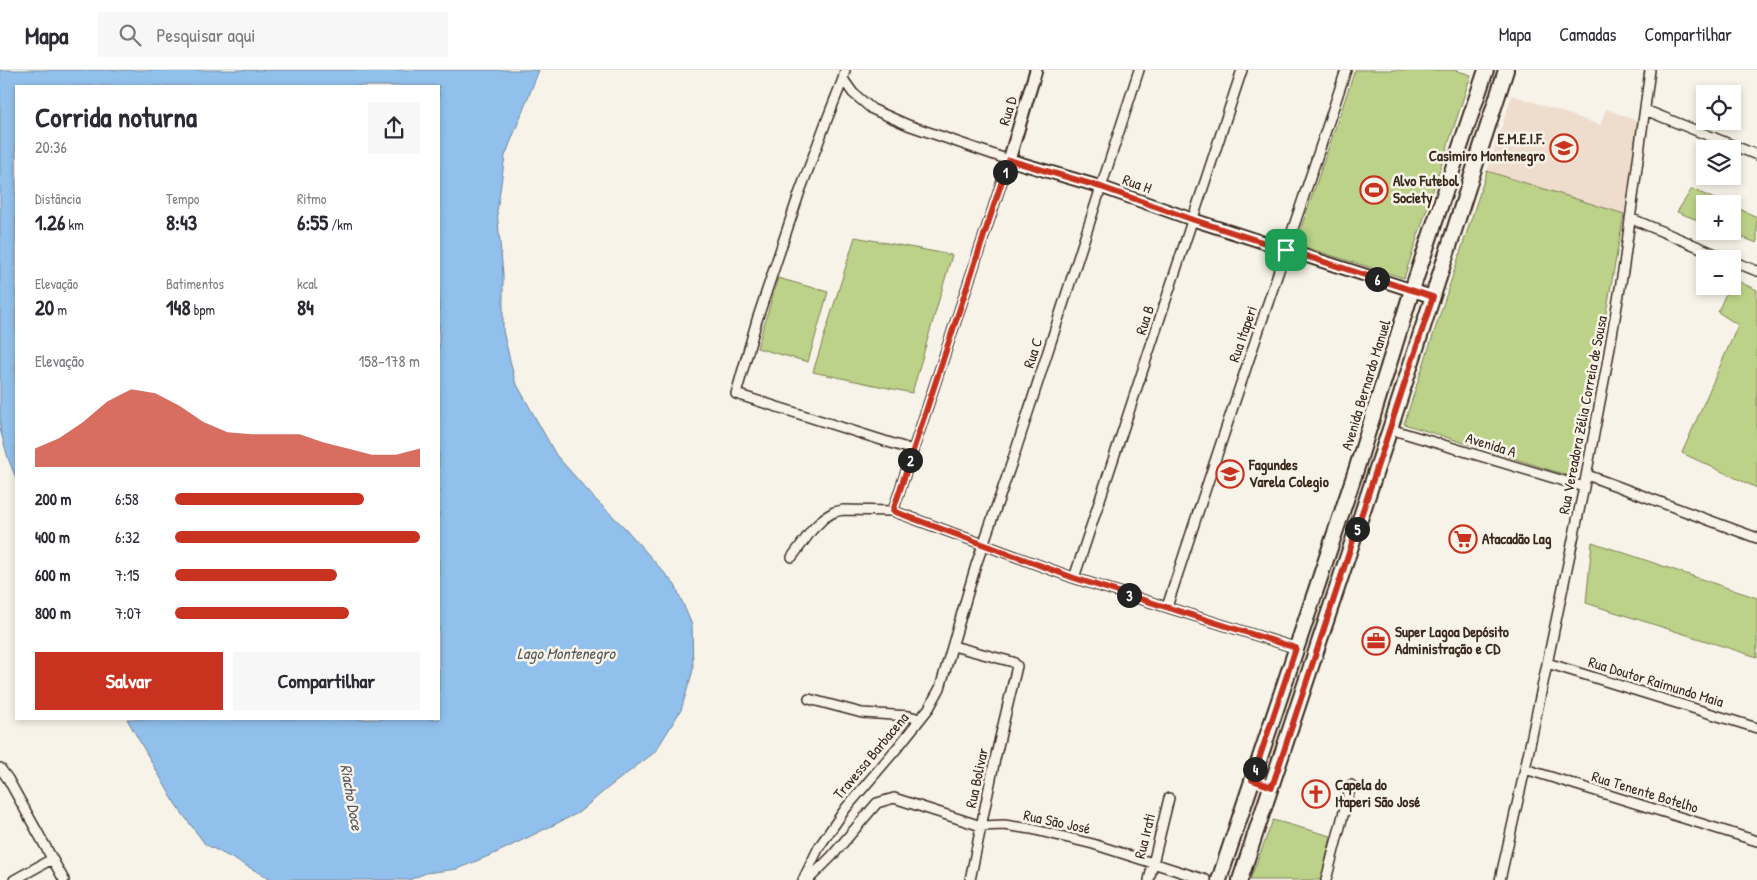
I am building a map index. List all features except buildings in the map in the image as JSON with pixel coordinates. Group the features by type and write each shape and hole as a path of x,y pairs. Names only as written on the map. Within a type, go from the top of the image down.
{"main road":[{"name":"Avenida Bernardo Manuel","path":"1219,880 1363,449 1412,290 1486,70"},
{"path":"1240,880 1390,429 1506,70"},
{"path":"1258,761 1278,766"},
{"path":"1252,780 1272,787"}],"street":[{"name":"Rua D","path":"1009,160 1036,70"},
{"name":"Rua C","path":"953,646 983,546 1139,70"},
{"name":"Rua B","path":"1074,578 1194,220 1242,70"},
{"name":"Rua Itaperi","path":"1167,607 1346,70"},
{"name":"Rua Vereadora Zélia Correia de Sousa","path":"1502,879 1584,487 1606,370 1630,218 1650,70"},
{"name":"Rua H","path":"844,74 853,93 872,109 908,125 1009,160 1101,187 1194,220 1433,297"},
{"path":"844,74 757,320 736,394 913,450"},
{"path":"1645,110 1757,156"},
{"path":"893,511 1009,160"},
{"path":"1630,218 1706,250"},
{"path":"1741,265 1757,271"},
{"name":"Avenida A","path":"1390,429 1584,487"},
{"path":"1586,475 1757,538"},
{"path":"792,557 812,530 824,518 834,512 843,510 893,511 983,546 1074,578 1296,648"},
{"name":"Rua Bolivar","path":"953,646 1013,662 1016,666 970,880"},
{"name":"Travessa Barbacena","path":"803,880 819,847 846,808 920,719 940,688 953,646"},
{"name":"Rua Doutor Raimundo Maia","path":"1547,663 1757,728"},
{"path":"809,699 862,713 908,716 920,719"},
{"path":"0,768 64,880"},
{"name":"Rua Tenente Botelho","path":"1525,769 1757,841"},
{"path":"1326,880 1351,785"},
{"name":"Rua São José","path":"808,880 832,856 878,803 894,798 981,826 1004,825 1030,829 1109,848 1206,880"},
{"name":"Rua Irati","path":"1149,880 1169,798"},
{"path":"14,880 52,859"}],"shaded area":[{"name":"E.M.E.I.F. Casimiro Montenegro","path":"1512,95 1600,125 1606,109 1638,121 1624,214 1487,171"}],"green space":[{"name":"Alvo Futebol Society","path":"1355,70 1455,70 1471,75 1404,278 1301,246 1297,240"},
{"path":"1487,171 1624,214 1576,478 1404,424"},
{"path":"1692,189 1706,195 1696,195 1696,219 1677,212"},
{"path":"1741,210 1757,217 1757,243 1741,237"},
{"path":"855,237 952,255 912,393 813,372"},
{"path":"778,278 828,292 808,362 757,348"},
{"path":"1741,283 1757,290 1757,488 1682,453 1738,325 1718,312 1725,295 1741,295"},
{"path":"1592,542 1757,598 1757,657 1586,603"},
{"path":"1273,820 1331,836 1321,880 1250,880"}],"water":[{"name":"Lago Montenegro","path":"0,70 539,70 505,156 497,211 503,274 503,331 515,381 556,455 595,499 625,528 675,585 692,625 693,670 681,710 655,752 578,813 496,853 457,869 426,873 409,880 273,880 205,844 176,805 128,720 440,720 440,85 15,85 15,476 0,429"}],"place":[{"name":"E.M.E.I.F. Casimiro Montenegro","path":"1564,148"},
{"name":"Alvo Futebol Society","path":"1374,190"},
{"name":"Fagundes Varela Colegio","path":"1230,474"},
{"name":"Atacadão Lag","path":"1463,539"},
{"name":"Super Lagoa Depósito Administração e CD","path":"1376,641"},
{"name":"Capela do Itaperi São José","path":"1316,794"}],"route":[{"path":"1009,160 1101,187 1286,250 1433,297 1272,787 1252,780 1296,648 1074,578 983,546 893,511 1009,160"}],"water label":[{"name":"Riacho Doce","path":"352,797"}]}
